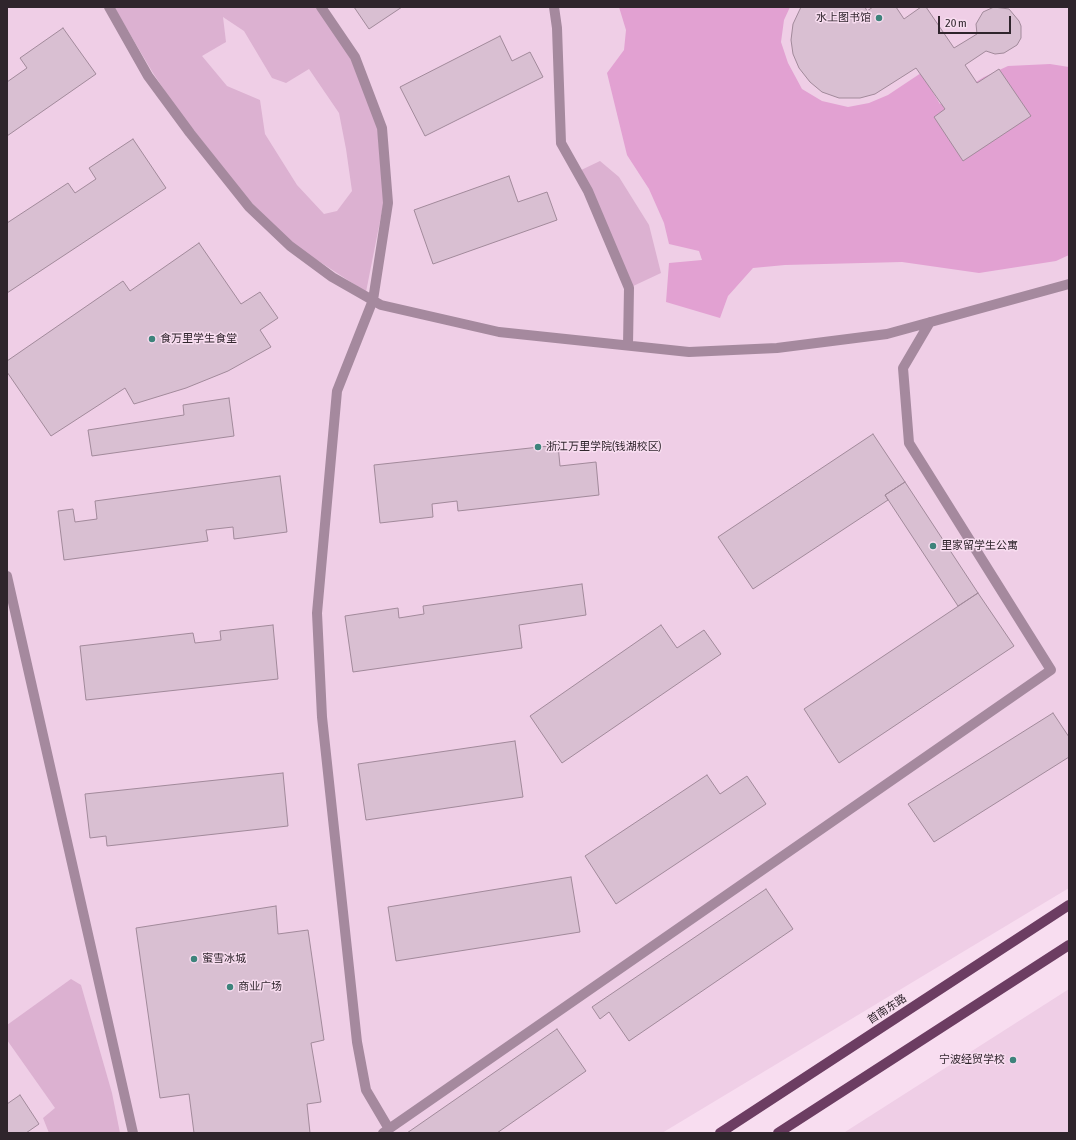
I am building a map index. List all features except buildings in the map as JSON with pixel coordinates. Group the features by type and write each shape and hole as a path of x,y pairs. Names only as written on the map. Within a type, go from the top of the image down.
{"main road":[{"name":"首南东路","path":"720,1133 1069,905"},
{"path":"778,1133 1069,945"}],"lane":[{"path":"109,7 148,76 190,133 249,207 290,246 332,277 381,305 499,332 689,352 777,348 887,334 1069,284"},
{"path":"321,7 355,57 382,128 388,203 373,300 337,391 317,613 322,716 357,1042 366,1090 386,1131 1051,670 909,442 903,368 930,322"},
{"path":"554,7 557,28 561,144 588,191 629,288 628,345"},
{"path":"7,576 132,1133"}],"shaded area":[{"name":"浙江万里学院(钱湖校区)","path":"7,7 1069,7 1069,888 662,1133 7,1133"},
{"path":"114,7 318,7 350,57 377,124 384,201 366,292 291,243 248,199 177,109 153,73","holes":["223,17 244,31 272,78 286,83 309,69 339,113 352,191 337,211 324,214 297,185 265,134 260,100 227,86 202,56 226,42"]},
{"path":"619,7 790,7 784,20 781,42 788,63 802,89 822,101 848,107 869,103 888,95 921,73 940,104 984,77 1008,66 1050,64 1069,67 1069,255 1056,261 979,273 902,262 785,265 753,268 728,296 720,318 666,302 669,263 702,260 699,251 669,244 664,223 649,189 627,155 607,73 624,50 626,30"},
{"path":"600,161 619,177 649,225 661,273 629,288 577,172"},
{"path":"71,979 81,985 112,1093 120,1133 49,1133 43,1118 55,1108 7,1040 7,1025"},
{"name":"宁波经贸学校","path":"1069,989 1069,1133 843,1133 845,1132"}],"place":[{"name":"水上图书馆","path":"879,18"},
{"name":"食万里学生食堂","path":"152,339"},
{"name":"浙江万里学院(钱湖校区)","path":"538,447"},
{"name":"里家留学生公寓","path":"933,546"},
{"name":"蜜雪冰城","path":"194,959"},
{"name":"商业广场","path":"230,987"},
{"name":"宁波经贸学校","path":"1013,1060"}]}
